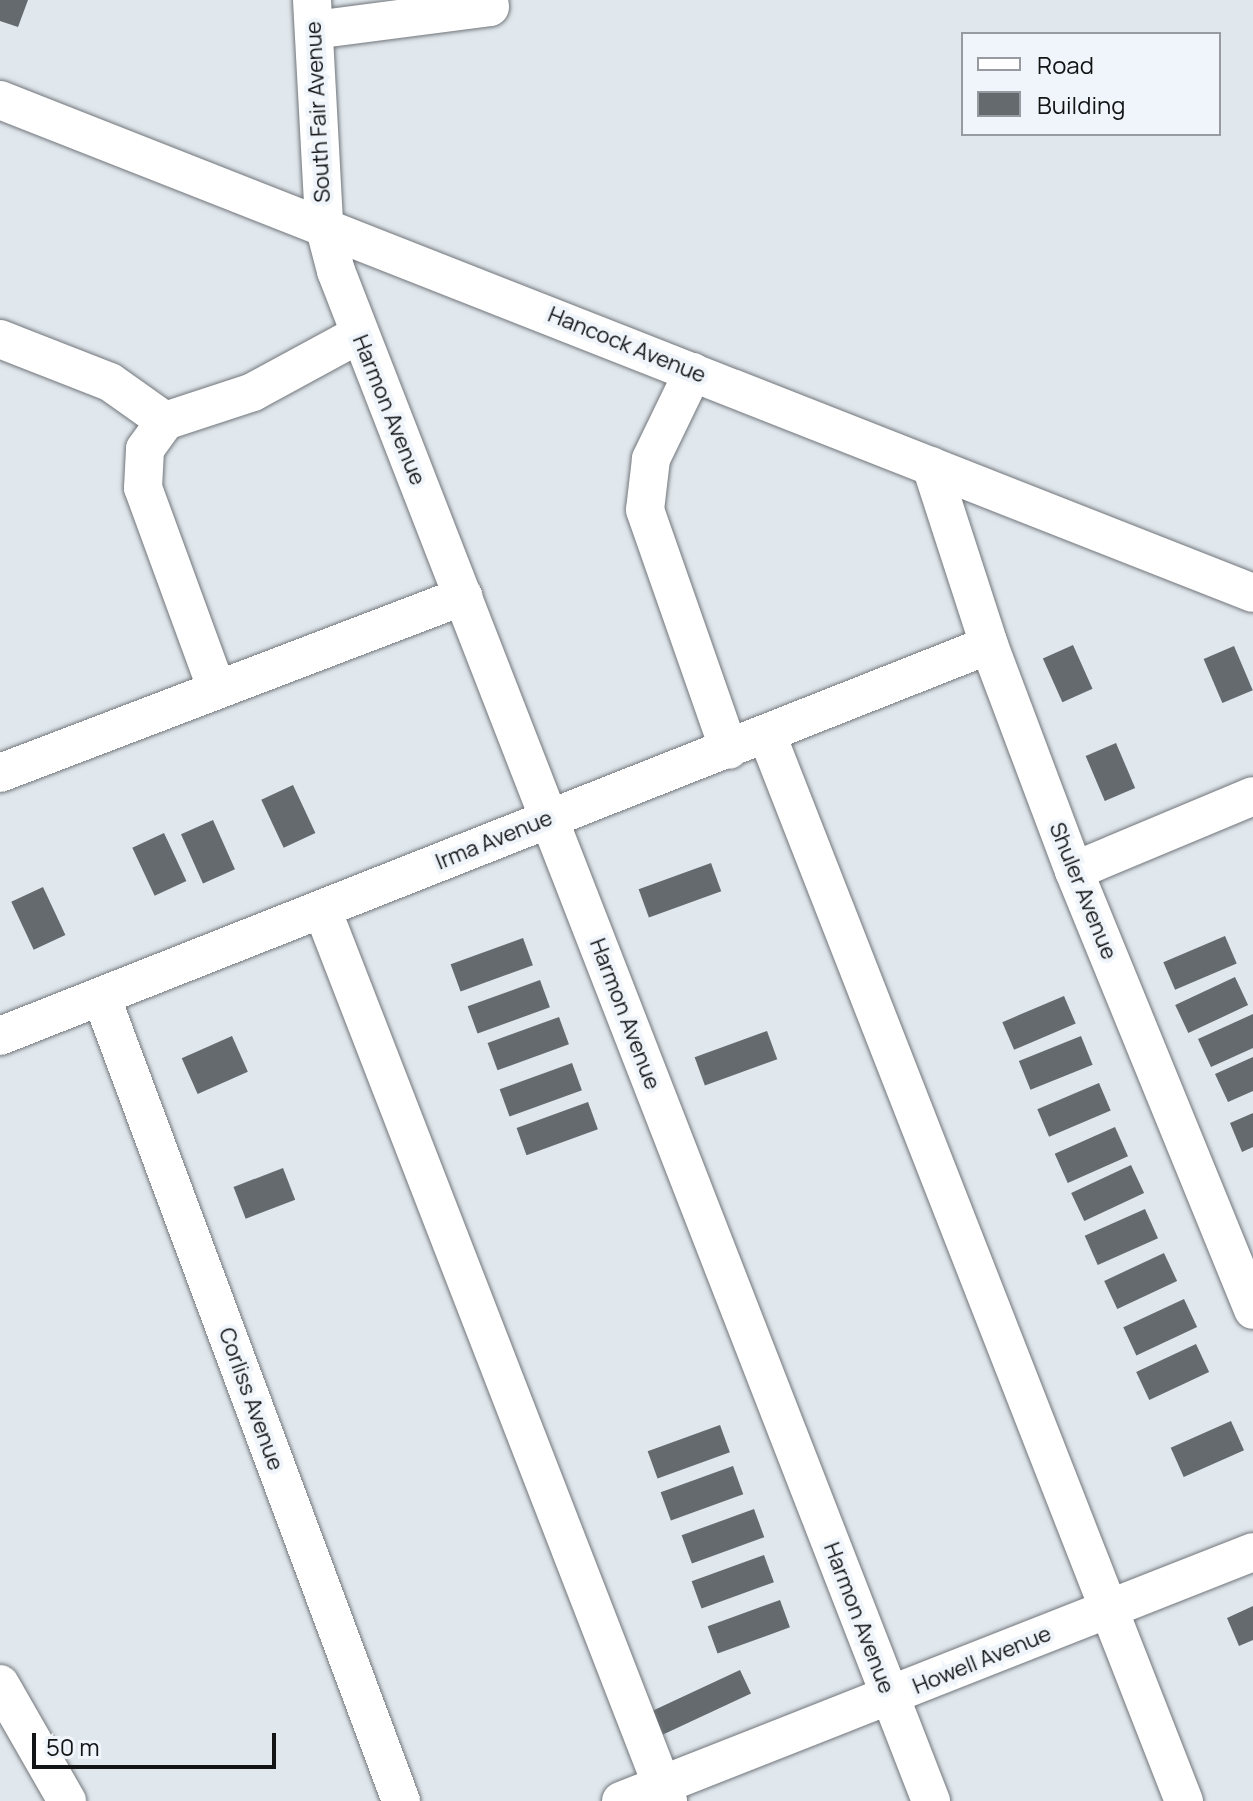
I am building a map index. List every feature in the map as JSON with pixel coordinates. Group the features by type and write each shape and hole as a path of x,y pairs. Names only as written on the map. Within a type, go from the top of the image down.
{"street":[{"path":"313,15 490,7 489,0"},
{"name":"South Fair Avenue","path":"313,15 324,225"},
{"name":"Hancock Avenue","path":"0,100 1253,593"},
{"name":"Harmon Avenue","path":"324,225 358,335 463,596 931,1801"},
{"path":"217,690 143,488 145,449 165,421 253,392 358,335"},
{"path":"0,339 110,382 165,421"},
{"path":"693,372 651,459 645,510 729,750"},
{"name":"Shuler Avenue","path":"931,466 989,645 1074,871 1253,1310"},
{"path":"0,773 463,596"},
{"name":"Irma Avenue","path":"0,1036 989,645"},
{"path":"767,735 1184,1801"},
{"path":"1074,871 1253,796"},
{"path":"322,909 665,1793"},
{"name":"Corliss Avenue","path":"101,996 401,1801"},
{"name":"Howell Avenue","path":"621,1801 665,1793 890,1697 1253,1552"},
{"path":"0,1684 67,1801"}],"building":[{"path":"0,0 28,0 18,27 0,21"},
{"path":"1073,645 1093,689 1062,702 1043,658"},
{"path":"1234,646 1253,690 1222,703 1204,659"},
{"path":"1116,743 1135,788 1105,801 1086,756"},
{"path":"293,785 315,833 284,848 261,800"},
{"path":"213,820 235,869 203,884 181,834"},
{"path":"164,833 186,881 155,896 132,848"},
{"path":"711,863 721,891 649,918 639,889"},
{"path":"43,887 65,935 34,950 11,902"},
{"path":"1225,936 1237,964 1175,990 1163,962"},
{"path":"523,938 533,965 461,992 451,964"},
{"path":"1235,977 1248,1005 1188,1033 1175,1005"},
{"path":"540,980 550,1007 478,1034 468,1006"},
{"path":"1064,996 1076,1024 1014,1050 1002,1022"},
{"path":"1253,1014 1253,1048 1211,1067 1198,1039"},
{"path":"559,1017 569,1044 498,1070 488,1043"},
{"path":"767,1031 777,1059 705,1086 695,1057"},
{"path":"232,1036 248,1072 198,1094 182,1058"},
{"path":"1081,1036 1093,1065 1030,1090 1019,1061"},
{"path":"1253,1057 1253,1091 1228,1102 1215,1074"},
{"path":"572,1063 582,1090 510,1117 500,1089"},
{"path":"1099,1083 1111,1111 1049,1137 1037,1109"},
{"path":"588,1102 598,1129 527,1155 517,1128"},
{"path":"1253,1113 1253,1147 1242,1152 1230,1123"},
{"path":"1115,1127 1128,1156 1068,1183 1055,1154"},
{"path":"1131,1165 1144,1193 1084,1221 1071,1193"},
{"path":"283,1168 295,1200 246,1219 234,1187"},
{"path":"1145,1209 1158,1238 1098,1265 1085,1236"},
{"path":"1164,1253 1177,1281 1117,1309 1104,1281"},
{"path":"1184,1299 1197,1327 1136,1355 1123,1327"},
{"path":"1196,1344 1209,1372 1149,1400 1136,1372"},
{"path":"1231,1421 1244,1450 1184,1477 1171,1448"},
{"path":"720,1425 730,1452 658,1479 648,1451"},
{"path":"733,1466 743,1494 671,1521 661,1492"},
{"path":"754,1509 764,1537 692,1564 682,1535"},
{"path":"764,1555 774,1582 702,1609 692,1581"},
{"path":"780,1600 790,1627 718,1654 708,1626"},
{"path":"1253,1606 1253,1640 1239,1646 1227,1618"},
{"path":"740,1670 751,1694 663,1735 652,1711"}]}
